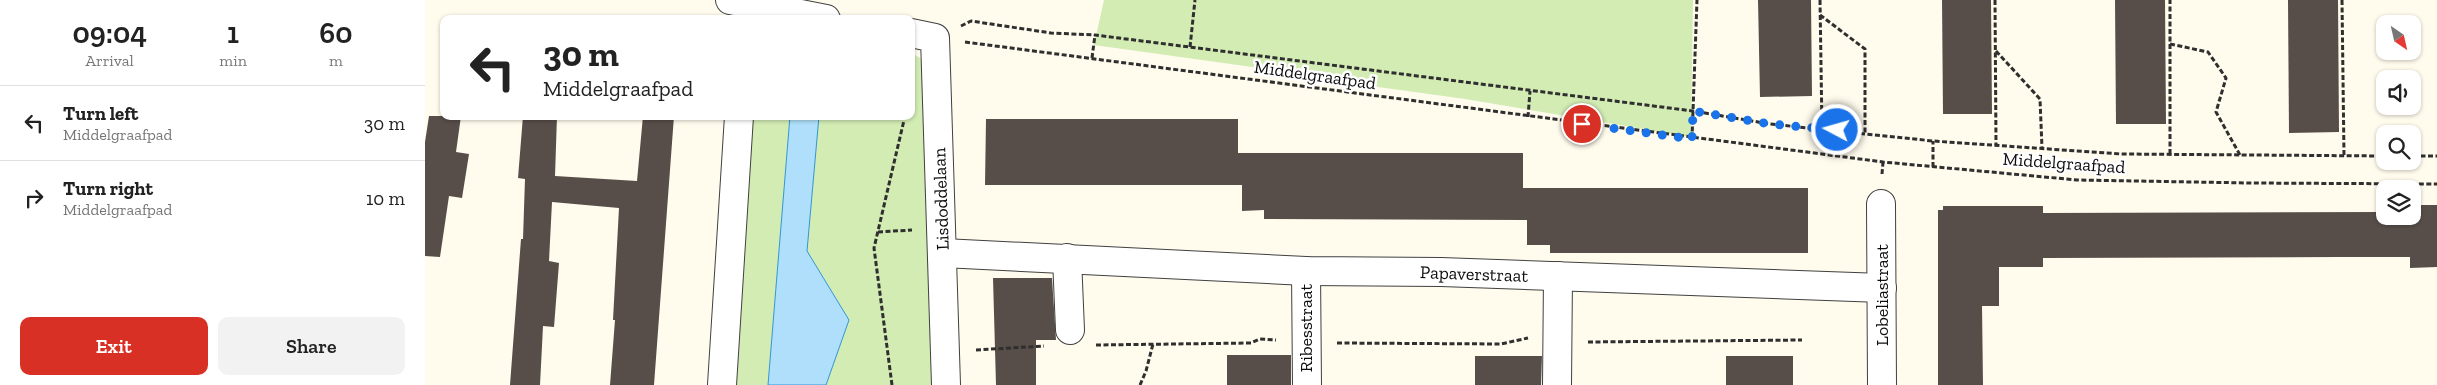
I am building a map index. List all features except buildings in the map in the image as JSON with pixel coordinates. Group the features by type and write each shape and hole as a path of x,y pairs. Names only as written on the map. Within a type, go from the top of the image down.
{"street":[{"path":"742,6 800,15"},
{"name":"Lisdoddelaan","path":"923,36 943,254 946,385"},
{"path":"722,385 739,120"},
{"name":"Lobeliastraat","path":"1881,204 1882,385"},
{"name":"Papaverstraat","path":"943,254 1067,258 1306,271 1441,272 1882,288"},
{"path":"1067,258 1070,341"},
{"name":"Ribesstraat","path":"1306,271 1307,385"},
{"path":"1557,385 1558,276"}],"path":[{"path":"1190,47 1195,0"},
{"path":"1692,139 1697,0"},
{"path":"1820,0 1822,129"},
{"path":"1995,0 1996,145"},
{"path":"2170,0 2170,155"},
{"path":"2342,0 2344,156"},
{"path":"1821,15 1865,49 1865,134"},
{"path":"923,36 971,21 1693,111 1770,124 1933,141 2121,154 2376,156"},
{"path":"1092,58 1095,35"},
{"name":"Middelgraafpad","path":"923,36 1692,139 1933,167 2077,180 2437,184"},
{"path":"2170,44 2208,52 2226,78 2216,112 2240,155"},
{"path":"1995,50 2040,99 2042,148"},
{"path":"1527,117 1530,91"},
{"path":"892,385 874,248 904,120"},
{"path":"1933,141 1933,167"},
{"path":"2421,156 2437,156"},
{"path":"945,351 1070,341 1153,344 1251,343 1260,340 1293,340 1306,343 1501,344 1524,338 1557,342 1802,340"},
{"path":"1139,385 1146,371 1153,344"}],"green space":[{"path":"1104,0 1693,0 1691,137 1465,99 1094,45"},
{"path":"915,55 920,58 932,73 933,385 826,385 849,320 807,251 819,120 915,120"},
{"path":"753,120 790,120 768,385 734,385"}],"water":[{"path":"790,120 819,120 807,251 849,320 826,385 768,385"}],"route":[{"path":"1582,124 1692,139 1693,111 1770,124 1837,130"}]}
